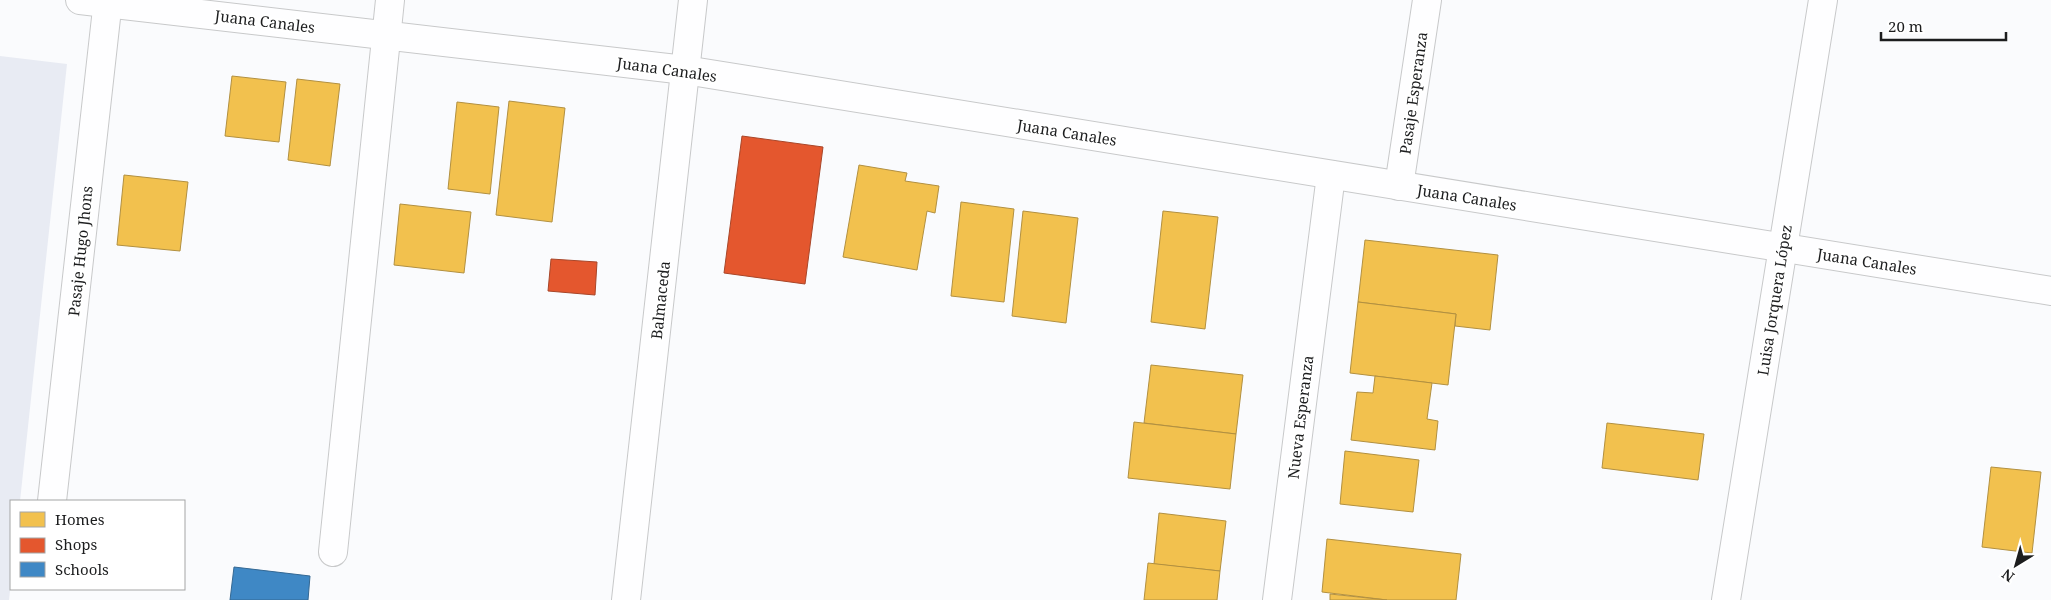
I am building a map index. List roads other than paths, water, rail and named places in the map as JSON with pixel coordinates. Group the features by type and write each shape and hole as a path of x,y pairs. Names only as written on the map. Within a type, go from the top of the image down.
{"street":[{"name":"Juana Canales","path":"80,0 685,70 2051,291"},
{"path":"333,552 390,0"},
{"name":"Balmaceda","path":"626,600 693,0"},
{"name":"Pasaje Esperanza","path":"1400,186 1427,0"},
{"name":"Luisa Jorquera López","path":"1726,600 1823,0"},
{"name":"Pasaje Hugo Jhons","path":"52,500 108,2"},
{"name":"Nueva Esperanza","path":"1277,600 1331,175"}]}
